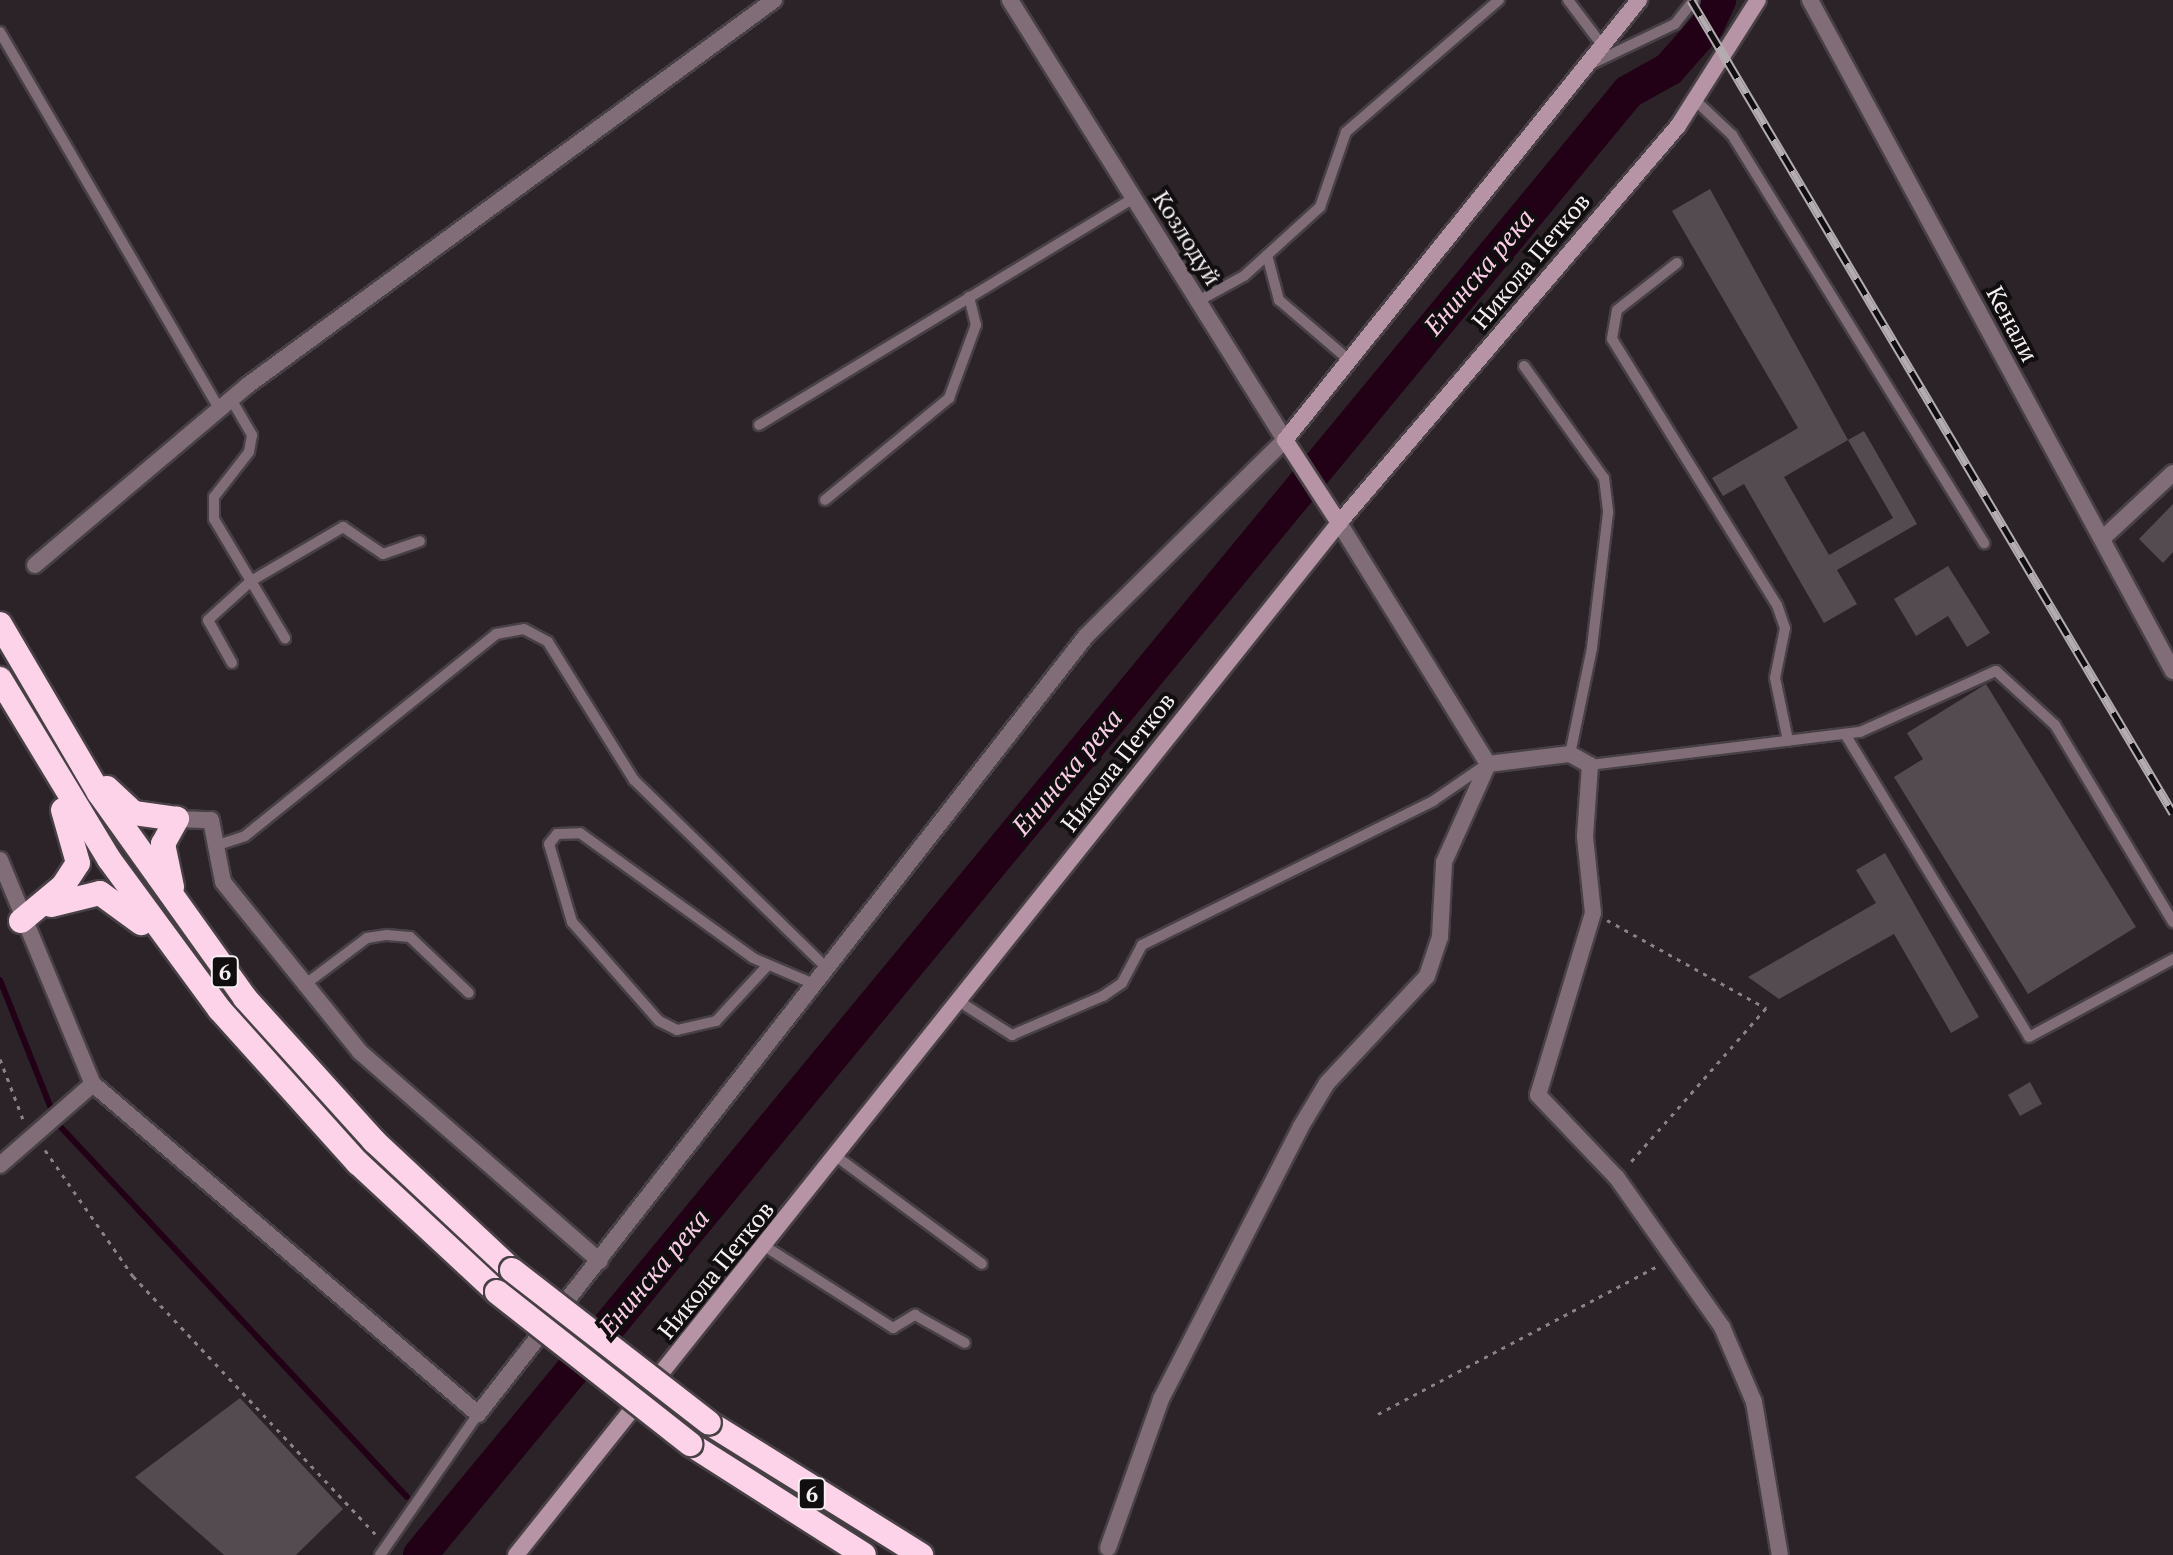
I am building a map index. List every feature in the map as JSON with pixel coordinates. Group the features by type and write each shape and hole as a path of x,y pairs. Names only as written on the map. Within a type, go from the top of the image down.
{"highway":[{"name":"6","path":"0,624 54,719 209,951 374,1141 512,1270 709,1423 921,1555"},
{"name":"6","path":"0,679 32,734 189,970 320,1124 497,1292 690,1444 864,1555"},
{"path":"54,719 123,807 177,819 163,844 163,866 209,951"},
{"path":"21,921 72,876 80,849 32,734"},
{"path":"21,921 72,895 100,893 127,909 189,970"}],"main road":[{"path":"1285,440 1639,0"},
{"name":"Никола Петков","path":"516,1555 766,1247 1339,523 1695,100 1758,0"},
{"name":"Козлодуй","path":"1285,440 1339,523"}],"street":[{"path":"35,565 225,404 774,0"},
{"name":"Козлодуй","path":"1010,0 1285,440"},
{"name":"Кенали","path":"1810,0 2173,671"},
{"path":"0,860 21,921 93,1084 478,1414 1086,636 1285,440"},
{"path":"2102,539 2173,473"},
{"path":"1339,523 1488,764"},
{"path":"1488,764 1570,754 1590,765 1585,837 1593,913 1538,1095 1617,1178 1722,1327 1754,1402 1780,1555"},
{"path":"1108,1548 1161,1399 1300,1128 1327,1083 1427,976 1440,937 1444,862 1488,764"},
{"path":"177,819 211,820 223,882 302,987 389,1080 600,1261"},
{"path":"0,1165 93,1084"}],"lane":[{"path":"1198,301 1267,255 1320,207 1346,132 1499,0"},
{"path":"1568,0 1602,45"},
{"path":"1586,65 1675,24 1694,0"},
{"path":"0,32 225,404 252,435 249,452 214,497 214,519 285,638"},
{"path":"1695,100 1732,135 1984,543"},
{"path":"759,425 1134,198"},
{"path":"1267,255 1279,300 1349,360"},
{"path":"1677,263 1617,310 1612,339 1777,605 1785,628 1775,678 1788,741"},
{"path":"825,500 949,398 976,325 969,297"},
{"path":"1524,366 1595,455 1604,478 1608,513 1592,648 1570,754"},
{"path":"232,663 208,620 251,581 343,527 383,554 420,541"},
{"path":"218,845 245,836 496,634 524,629 548,642 634,780 828,969"},
{"path":"1590,765 1845,734 1896,720 1981,673 2010,677 2055,725 2173,922"},
{"path":"1845,734 2029,1037 2173,959"},
{"path":"960,1002 1012,1035 1103,996 1122,983 1142,945 1433,801 1488,764"},
{"path":"767,966 716,1021 677,1030 659,1021 572,922 549,844 557,834 580,833 767,966 816,985"},
{"path":"302,987 367,938 387,935 410,937 469,993"},
{"path":"837,1157 982,1264"},
{"path":"766,1247 885,1325 893,1328 915,1315 965,1343"},
{"path":"383,1551 478,1414"}],"path":[{"path":"1593,913 1766,1008 1617,1178"},
{"path":"0,1059 40,1130 133,1276 383,1551"},
{"path":"1378,1414 1675,1257"}],"building":[{"path":"1710,189 1848,440 1864,431 1917,524 1837,570 1857,604 1824,623 1744,484 1723,496 1712,478 1798,428 1672,211","holes":["1848,440 1893,518 1829,555 1784,477"]},
{"path":"2173,504 2173,552 2163,563 2139,539"},
{"path":"1948,566 1990,633 1967,647 1948,616 1916,636 1894,599"},
{"path":"1986,684 2136,927 2028,994 1894,777 1923,759 1907,733"},
{"path":"1885,853 1979,1017 1951,1033 1894,934 1779,999 1748,977 1876,903 1856,870"},
{"path":"2030,1082 2042,1104 2020,1116 2008,1095"},
{"path":"240,1398 343,1509 296,1555 224,1555 135,1477"}],"waterway":[{"name":"Енинска река","path":"420,1555 1628,92 1669,69 1707,26 1719,0"},
{"path":"0,980 57,1123 407,1497"}],"railway":[{"path":"1691,0 2173,813"}]}
